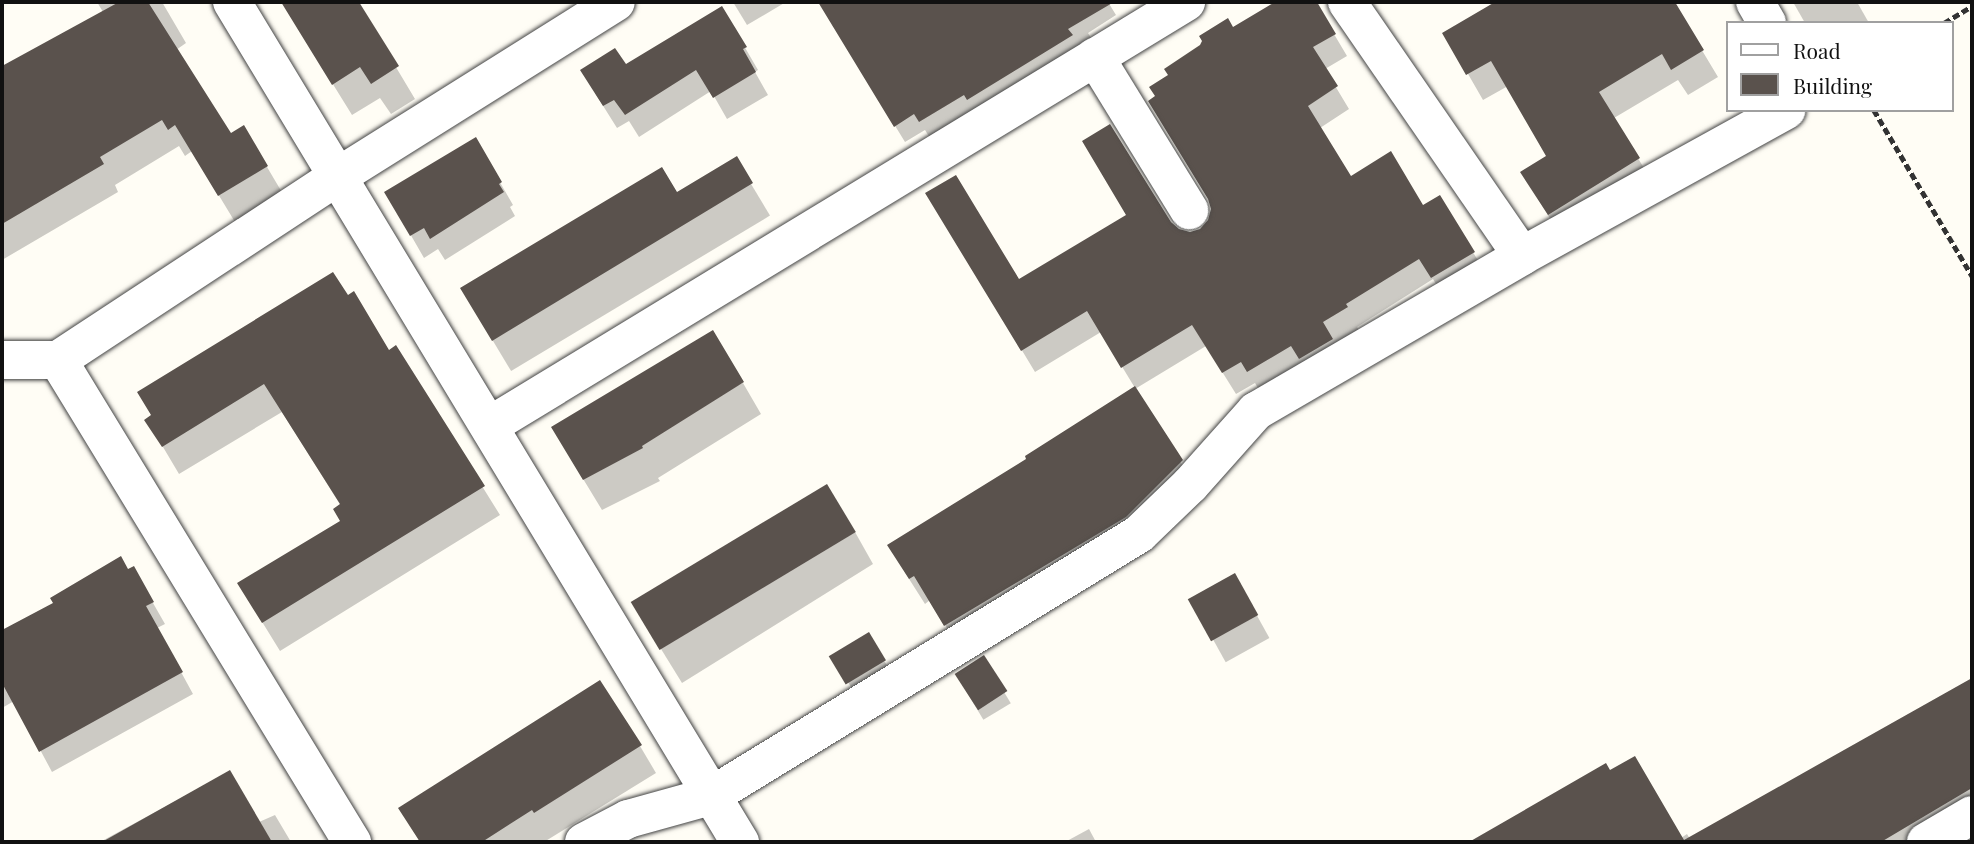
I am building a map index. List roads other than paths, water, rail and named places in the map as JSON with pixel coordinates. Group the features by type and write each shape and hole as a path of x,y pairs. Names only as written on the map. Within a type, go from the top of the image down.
{"street":[{"path":"232,2 740,842"},
{"path":"2,360 58,360 337,177 616,2"},
{"path":"489,426 1186,2"},
{"path":"1347,2 1522,256"},
{"path":"1755,2 1766,21"},
{"path":"1095,57 1189,210"},
{"path":"584,842 628,819 711,796 1139,534 1190,485 1256,411 1522,256 1782,112"},
{"path":"58,360 352,842"},
{"path":"1926,842 1972,815"}]}
